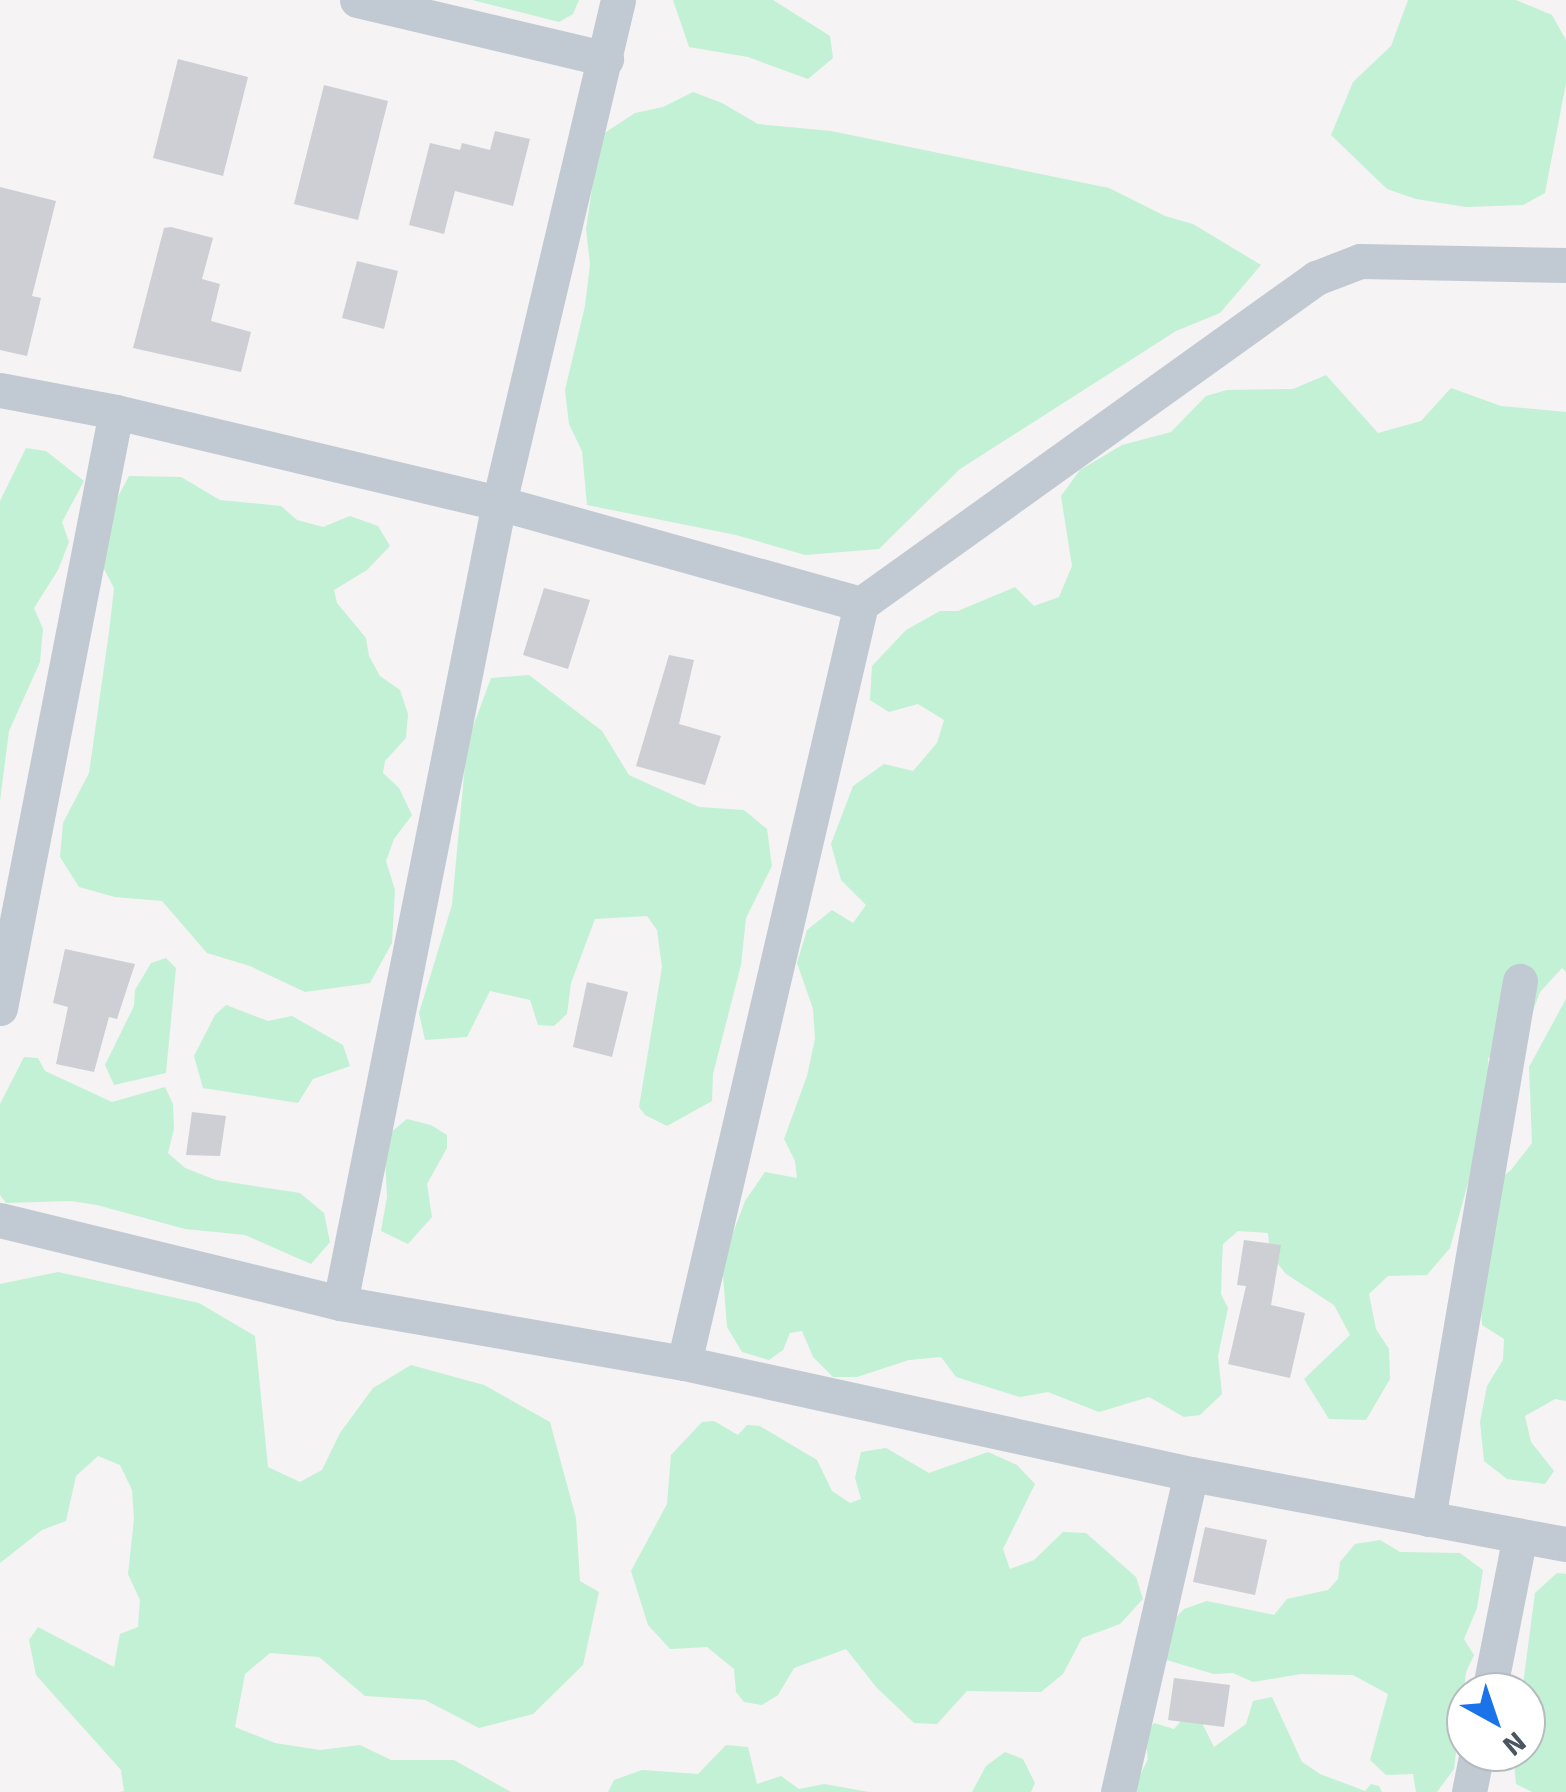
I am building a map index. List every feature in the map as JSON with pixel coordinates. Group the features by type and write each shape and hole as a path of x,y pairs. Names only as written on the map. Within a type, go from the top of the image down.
{"street":[{"path":"356,0 606,59"},
{"path":"340,1303 499,503 618,0"},
{"path":"684,1363 861,604 1316,278 1360,262 1566,264"},
{"path":"0,390 116,412 499,503 861,604"},
{"path":"0,1008 116,412"},
{"path":"1428,1519 1520,981"},
{"path":"0,1220 340,1303 684,1363 1190,1474 1566,1544"},
{"path":"1118,1792 1190,1474"},
{"path":"1493,1672 1520,1536"}],"green space":[{"path":"472,0 579,0 573,14 559,22"},
{"path":"673,0 773,0 830,36 833,58 808,79 748,57 689,47"},
{"path":"1408,0 1516,0 1552,15 1566,40 1566,83 1545,193 1523,205 1466,207 1416,199 1387,189 1331,135 1353,82 1391,46"},
{"path":"693,92 758,124 831,131 1109,188 1165,216 1193,224 1261,265 1220,313 1176,331 960,469 879,549 805,555 736,535 587,505 582,451 569,424 565,390 585,306 590,264 586,229 600,136 635,113 663,107"},
{"path":"1326,375 1378,433 1421,421 1451,388 1501,406 1566,412 1566,972 1562,968 1540,992 1521,1043 1488,1058 1491,1100 1450,1248 1427,1275 1388,1276 1369,1294 1376,1329 1389,1349 1390,1379 1366,1420 1329,1419 1304,1379 1350,1335 1334,1305 1286,1274 1270,1254 1268,1233 1238,1231 1223,1244 1221,1294 1228,1308 1218,1356 1222,1394 1200,1415 1184,1417 1149,1397 1099,1412 1048,1392 1020,1397 956,1377 941,1357 909,1360 857,1377 833,1377 813,1357 802,1331 790,1333 783,1350 769,1360 742,1352 727,1327 722,1262 745,1201 765,1172 797,1178 795,1161 784,1139 807,1076 815,1039 813,1009 797,963 807,930 832,910 853,923 866,905 841,880 831,844 853,786 884,764 913,771 937,743 944,720 918,704 889,712 870,700 872,666 906,630 940,611 958,611 1015,587 1034,606 1059,597 1072,566 1061,496 1080,470 1122,445 1171,432 1206,396 1227,390 1293,389"},
{"path":"26,448 46,451 84,481 62,522 69,542 58,570 34,608 43,629 40,662 9,731 0,801 0,501"},
{"path":"129,476 181,477 220,500 281,506 297,520 323,527 350,516 378,526 390,546 367,570 334,590 337,603 366,638 369,656 380,676 400,690 408,714 406,738 385,761 383,773 399,788 412,815 394,839 386,861 395,890 392,943 370,983 305,992 250,966 207,953 162,901 115,897 79,887 60,857 63,823 89,773 109,632 114,588 104,569 103,525"},
{"path":"529,675 602,731 629,775 699,807 744,810 767,829 772,866 746,918 741,965 713,1074 712,1101 667,1126 645,1115 639,1107 662,967 657,930 647,916 595,919 571,983 567,1014 554,1026 538,1025 530,1000 490,991 467,1037 425,1040 419,1013 452,905 467,743 491,678"},
{"path":"166,958 176,968 166,1073 114,1085 105,1065 134,1006 135,990 151,963"},
{"path":"1566,999 1566,1401 1555,1399 1525,1416 1531,1442 1554,1471 1545,1484 1507,1479 1484,1461 1480,1422 1487,1386 1503,1360 1504,1339 1482,1325 1480,1277 1485,1192 1511,1170 1532,1143 1529,1067"},
{"path":"226,1005 268,1021 292,1016 343,1045 350,1066 313,1079 298,1103 203,1088 194,1056 215,1015"},
{"path":"24,1057 38,1058 45,1071 112,1102 165,1087 173,1104 174,1129 168,1153 185,1168 216,1180 300,1193 324,1213 330,1242 311,1264 245,1235 185,1229 97,1205 71,1201 6,1203 0,1195 0,1104"},
{"path":"407,1119 431,1125 447,1135 447,1148 427,1184 432,1217 408,1244 381,1231 387,1197 384,1138"},
{"path":"58,1272 199,1303 255,1336 268,1467 300,1482 322,1470 340,1433 373,1388 411,1365 484,1385 550,1422 576,1518 580,1581 599,1592 583,1665 533,1714 479,1728 425,1700 365,1696 319,1657 270,1653 245,1674 235,1727 275,1743 320,1750 360,1745 391,1760 454,1760 511,1792 120,1792 124,1791 121,1770 36,1675 29,1640 38,1627 114,1667 120,1634 138,1627 140,1600 128,1574 134,1519 132,1490 120,1465 98,1456 76,1476 66,1521 42,1530 0,1563 0,1284"},
{"path":"714,1421 738,1435 747,1425 760,1426 817,1460 832,1491 850,1503 861,1499 855,1478 861,1452 886,1448 929,1473 988,1452 1017,1465 1035,1484 1003,1549 1010,1569 1034,1560 1063,1532 1086,1533 1136,1577 1143,1599 1120,1624 1082,1638 1063,1674 1041,1692 967,1691 937,1724 914,1723 877,1688 846,1649 794,1668 778,1695 762,1705 744,1702 736,1692 734,1669 707,1647 670,1649 648,1625 631,1571 667,1504 671,1455 702,1422"},
{"path":"1380,1540 1400,1552 1460,1553 1483,1570 1477,1608 1464,1639 1474,1655 1466,1672 1446,1672 1446,1772 1452,1772 1437,1792 1416,1792 1413,1774 1386,1775 1370,1760 1388,1694 1353,1675 1301,1674 1253,1682 1233,1673 1214,1674 1163,1659 1165,1629 1184,1609 1207,1601 1274,1615 1287,1599 1328,1590 1338,1579 1340,1562 1355,1544"},
{"path":"1557,1573 1566,1574 1566,1792 1532,1792 1516,1784 1515,1772 1546,1772 1546,1672 1525,1672 1535,1593"},
{"path":"1272,1697 1302,1762 1320,1774 1365,1791 1371,1784 1379,1786 1382,1792 1132,1792 1148,1759 1145,1734 1154,1723 1174,1729 1187,1714 1199,1717 1214,1747 1246,1724 1253,1701"},
{"path":"726,1745 748,1747 757,1784 781,1776 799,1789 824,1784 869,1792 608,1792 614,1780 642,1770 698,1774"},
{"path":"1005,1752 1023,1759 1035,1783 1031,1792 972,1792 986,1766"}],"building":[{"path":"178,59 248,77 223,176 153,158"},
{"path":"324,85 388,101 358,220 294,204"},
{"path":"495,131 530,139 513,206 455,191 444,234 409,225 430,143 460,150 462,143 490,150"},
{"path":"0,187 56,201 32,296 41,298 27,356 0,350"},
{"path":"164,228 213,238 202,279 220,284 211,321 251,332 241,372 133,348"},
{"path":"357,261 398,271 384,329 342,318"},
{"path":"544,588 590,600 568,669 523,655"},
{"path":"669,655 694,660 679,724 721,736 705,785 636,766"},
{"path":"65,949 135,964 117,1019 109,1017 94,1072 56,1064 68,1007 53,1003"},
{"path":"587,982 628,992 612,1057 573,1047"},
{"path":"192,1112 226,1116 220,1156 186,1155"},
{"path":"1244,1240 1281,1245 1271,1305 1305,1313 1290,1378 1228,1364 1246,1286 1237,1285"},
{"path":"1205,1527 1267,1540 1255,1595 1193,1582"},
{"path":"1174,1678 1230,1685 1224,1727 1168,1720"}]}
